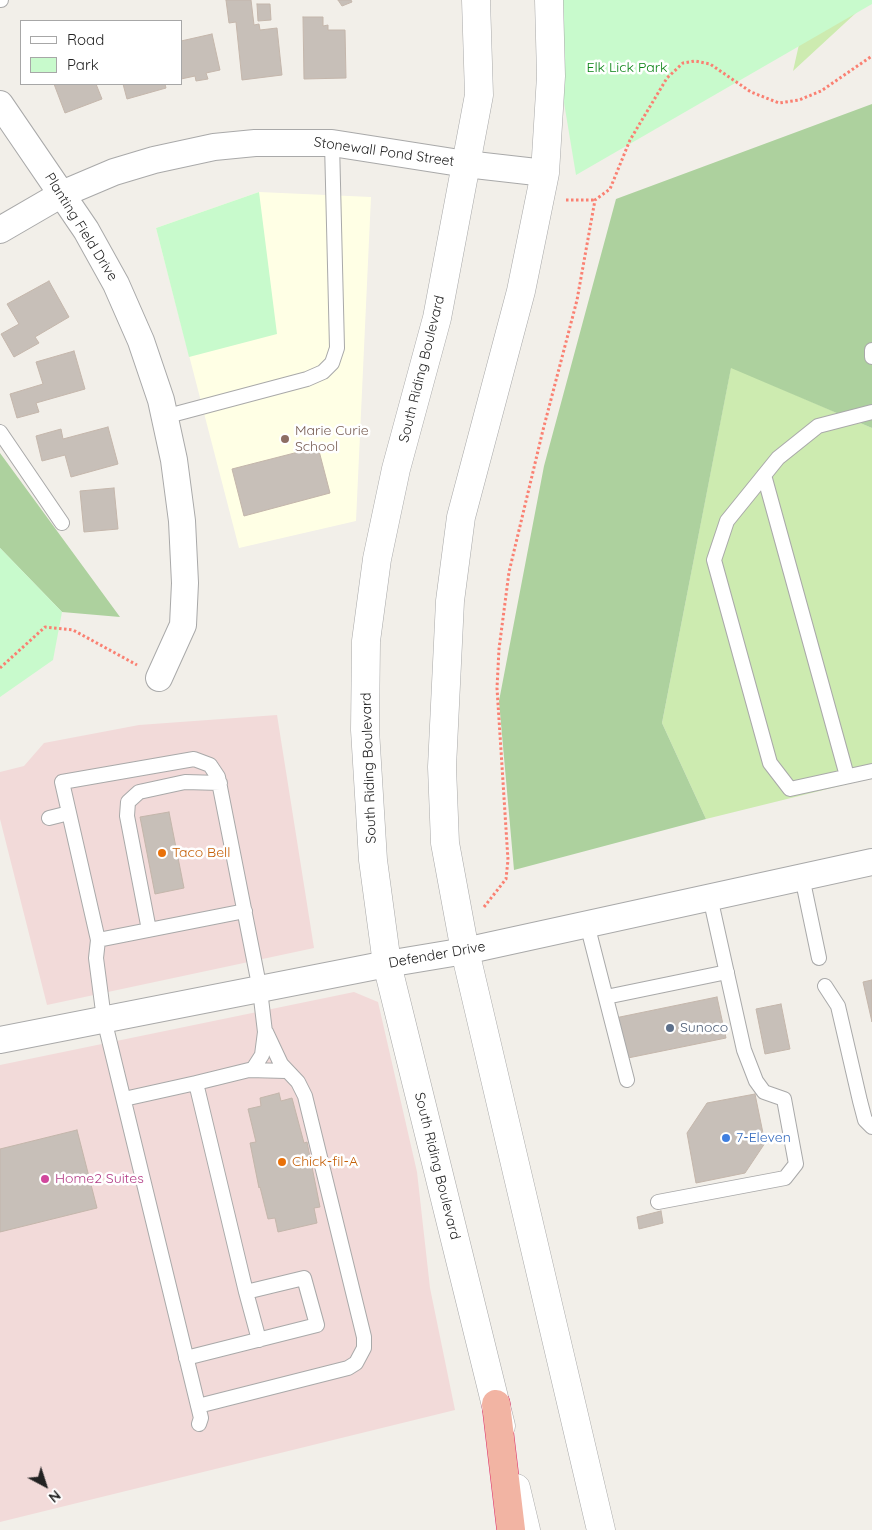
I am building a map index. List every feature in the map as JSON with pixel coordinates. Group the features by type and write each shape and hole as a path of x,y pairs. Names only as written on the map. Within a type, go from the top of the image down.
{"highway":[{"path":"496,1404 511,1530"}],"street":[{"name":"South Riding Boulevard","path":"476,0 479,95 437,318 396,469 377,559 366,640 365,740 373,860 387,964 526,1530"},
{"path":"549,0 551,76 544,173 521,291 462,517 450,601 442,767 445,843 465,951 601,1530"},
{"name":"Planting Field Drive","path":"0,104 86,230 116,284 141,341 164,416 174,460 182,522 185,583 183,625 159,678"},
{"name":"Stonewall Pond Street","path":"0,230 62,194 114,172 154,160 214,148 264,143 332,143 466,164 544,173"},
{"name":"Defender Drive","path":"0,1040 387,964 465,951 872,862"}],"lane":[{"path":"164,416 307,378 323,372 332,363 338,348 332,143"},
{"path":"872,350 872,357"},
{"path":"872,412 818,426 778,458 727,521 714,560 770,763 790,789 872,771"},
{"path":"0,432 62,523"},
{"path":"764,475 847,776"},
{"path":"200,1424 201,1418 104,1019 96,958 98,940 62,782 194,759 210,765 220,783 260,990 266,1032 262,1055 258,1063 248,1070"},
{"path":"149,930 127,816 128,802 139,792 186,782 220,783"},
{"path":"49,818 69,814"},
{"path":"802,877 819,958"},
{"path":"658,1202 785,1178 796,1164 784,1099 764,1092 756,1081 744,1050 710,897"},
{"path":"98,940 245,911"},
{"path":"587,924 627,1080"},
{"path":"606,997 726,972"},
{"path":"824,986 838,1006 865,1120 872,1127"},
{"path":"198,1406 348,1368 356,1362 364,1348 364,1337 305,1096 298,1082 286,1071 266,1032"},
{"path":"124,1099 248,1070 286,1071"},
{"path":"196,1083 259,1340"},
{"path":"186,1358 317,1325 304,1278 246,1292"}],"path":[{"path":"460,921 480,912 506,879 508,860 498,688 499,649 509,572 577,300 595,200 610,189 630,140 667,78 683,63 695,61 710,64 751,92 779,103 799,100 821,90 872,56"},
{"path":"0,668 45,626 73,630 98,642 159,678"}],"shaded area":[{"name":"Marie Curie School","path":"259,192 371,197 356,521 239,548 156,228"},
{"path":"277,715 314,948 47,1005 0,819 0,772 24,766 44,743 139,725"},
{"path":"354,992 378,1002 417,1172 430,1288 455,1410 0,1522 0,1065"}],"green space":[{"name":"Elk Lick Park","path":"547,0 872,0 872,4 576,175"},
{"path":"809,0 870,0 793,71"},
{"path":"872,104 872,428 731,368 662,723 706,819 514,870 499,701 544,466 616,199"},
{"path":"259,192 277,334 189,357 156,228"},
{"path":"731,367 872,428 872,778 706,819 662,723"},
{"path":"0,453 120,617 62,612 0,548"},
{"path":"0,548 62,612 53,660 0,697"}],"building":[{"path":"226,0 251,0 254,25 259,24 260,30 277,28 282,75 242,80 236,22 229,23"},
{"path":"338,0 351,0 352,2 342,6"},
{"path":"257,4 270,4 271,20 258,21"},
{"path":"303,17 323,17 323,26 328,25 328,30 345,30 346,78 304,79"},
{"path":"212,34 220,70 206,73 208,79 196,81 195,76 182,79 182,41"},
{"path":"54,85 96,85 102,99 65,113"},
{"path":"123,85 165,85 166,88 127,99"},
{"path":"49,281 69,317 35,337 39,343 14,357 1,334 19,324 7,304"},
{"path":"74,351 85,389 36,403 39,412 17,418 10,394 43,384 36,362"},
{"path":"108,427 118,464 71,477 65,455 42,461 36,436 61,429 63,439"},
{"name":"Marie Curie School","path":"318,447 330,493 244,516 232,469"},
{"path":"114,488 118,529 84,532 80,491"},
{"name":"Taco Bell","path":"169,812 184,888 155,894 140,817"},
{"path":"872,980 872,1022 863,982"},
{"name":"Sunoco","path":"717,997 726,1038 623,1059 615,1018"},
{"path":"781,1004 790,1049 765,1054 756,1009"},
{"name":"Chick-fil-A","path":"279,1093 281,1101 292,1098 304,1143 307,1142 320,1207 314,1208 317,1223 278,1232 275,1218 268,1219 259,1188 250,1143 256,1142 248,1109 261,1106 260,1098"},
{"name":"7-Eleven","path":"755,1094 765,1143 745,1173 696,1183 687,1133 707,1103"},
{"name":"Home2 Suites","path":"77,1130 97,1208 0,1232 0,1149"},
{"path":"661,1211 663,1223 639,1229 637,1217"}],"place":[{"name":"Marie Curie School","path":"285,439"},
{"name":"Taco Bell","path":"162,853"},
{"name":"Sunoco","path":"670,1028"},
{"name":"7-Eleven","path":"726,1138"},
{"name":"Chick-fil-A","path":"282,1162"},
{"name":"Home2 Suites","path":"45,1179"}]}
